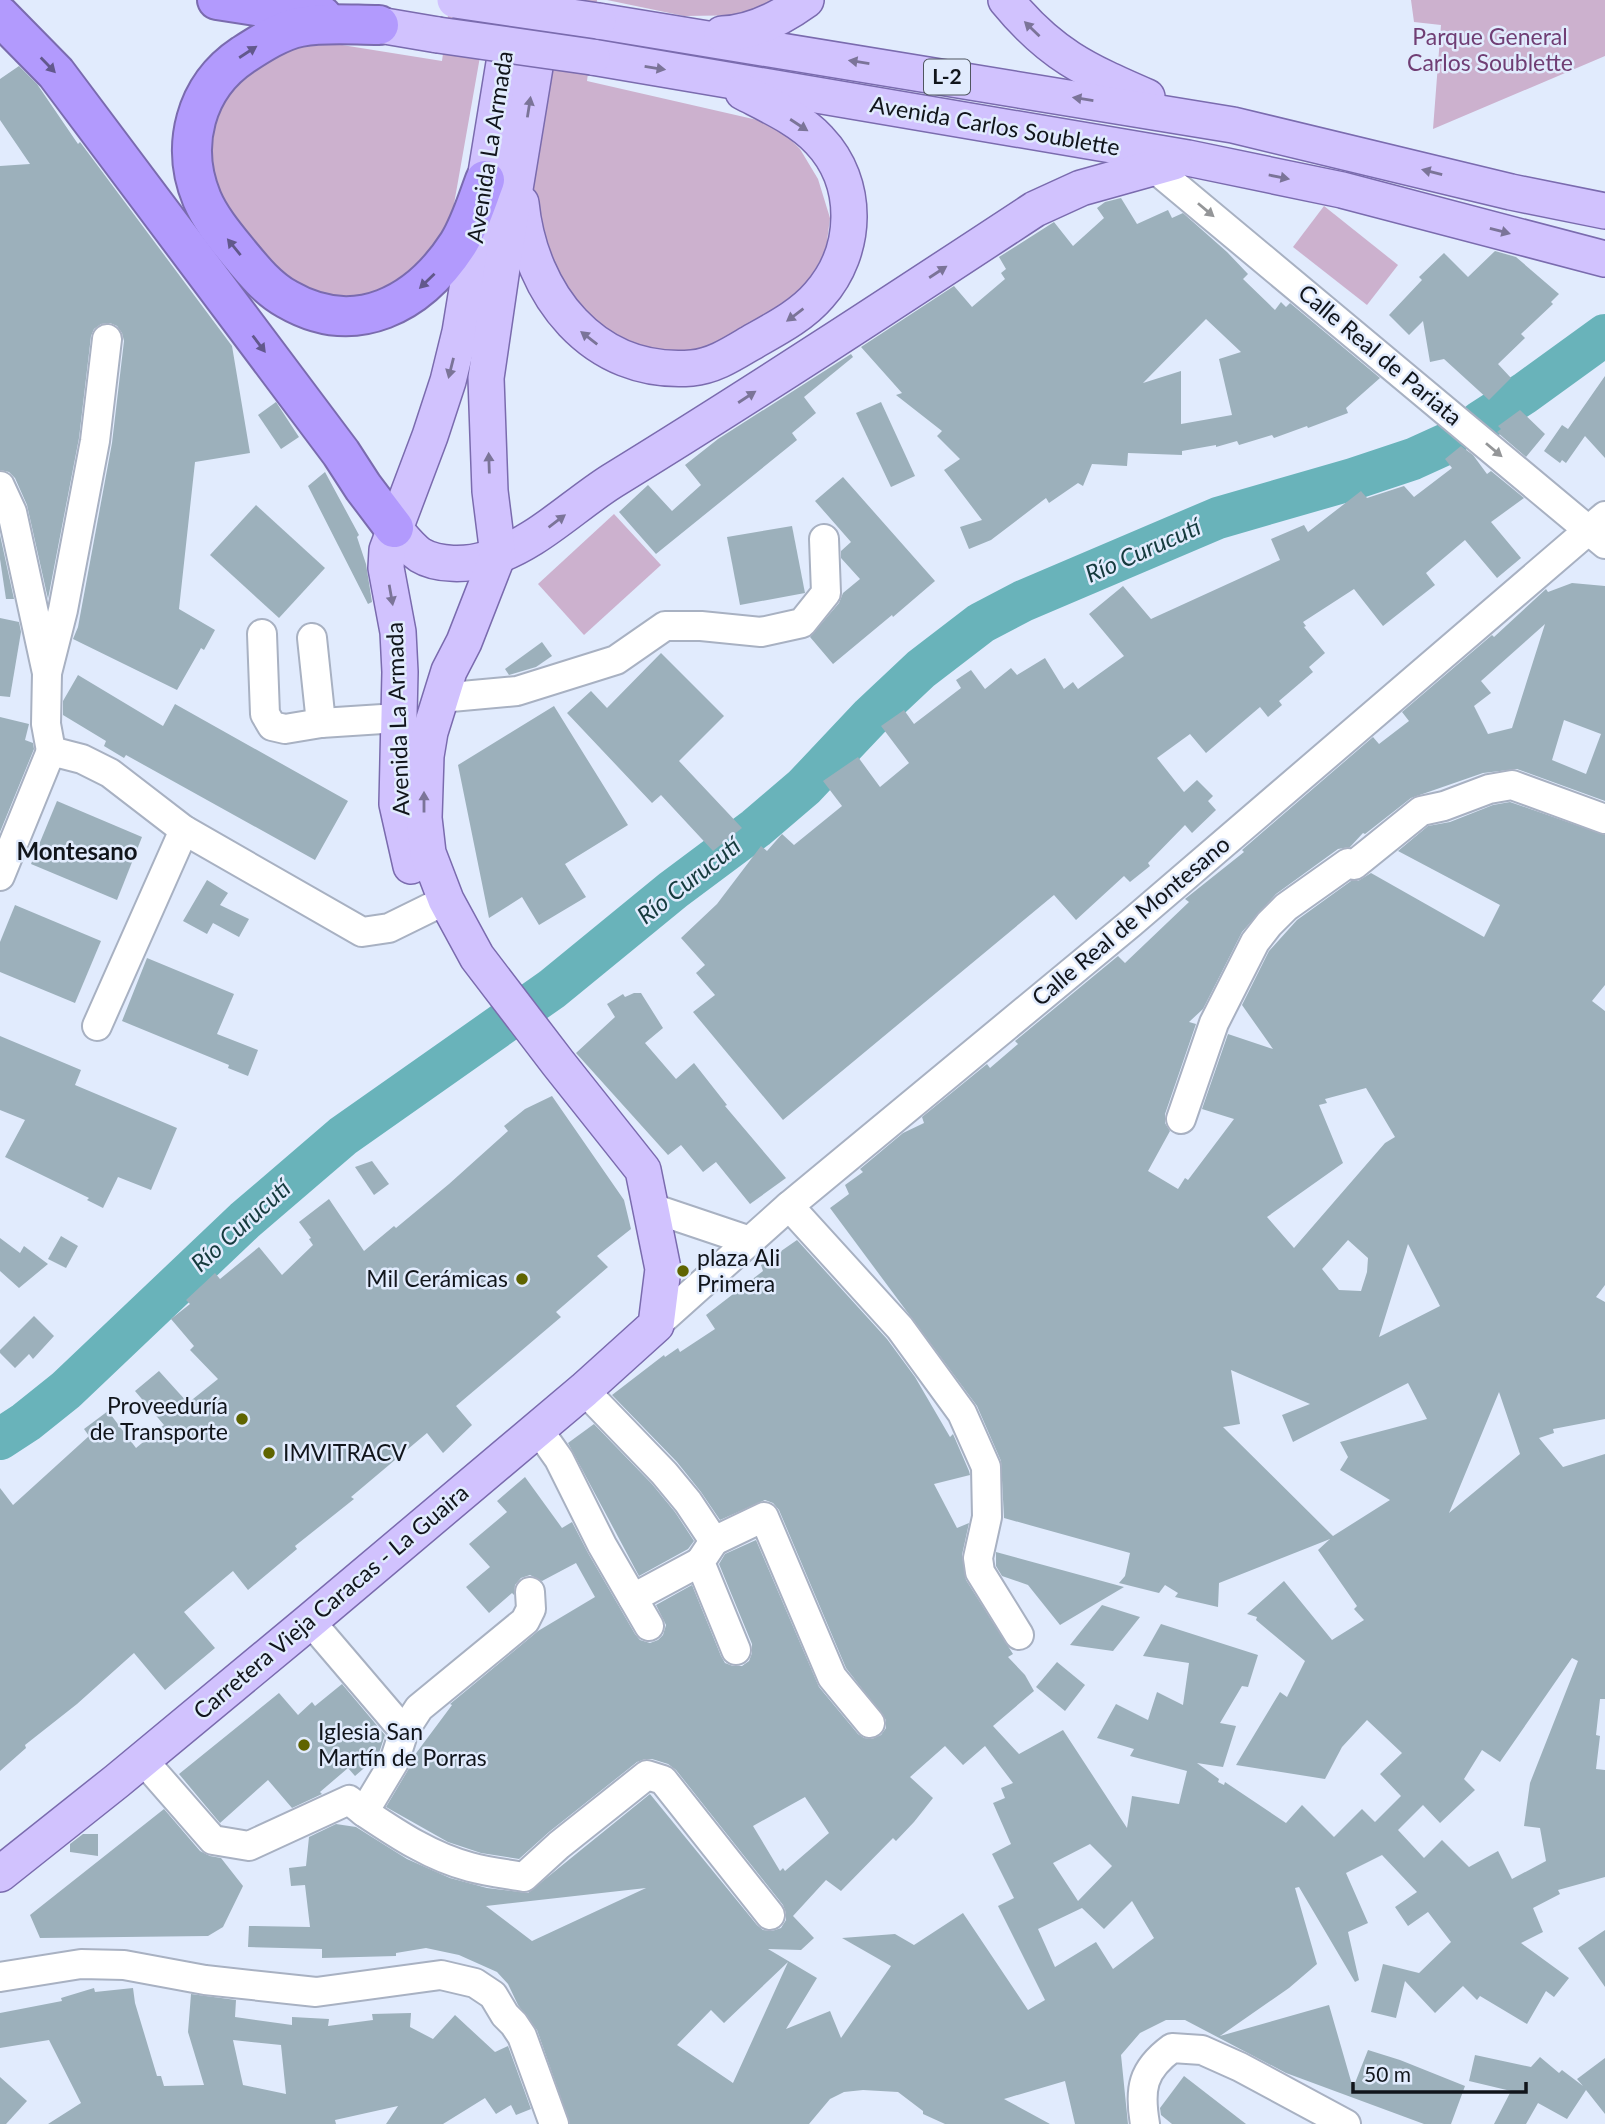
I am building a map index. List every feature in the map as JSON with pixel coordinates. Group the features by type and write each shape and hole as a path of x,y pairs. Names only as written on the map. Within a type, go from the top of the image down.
{"highway":[{"name":"L-2","path":"217,0 379,25"},
{"path":"0,16 56,73 341,453 394,528"},
{"path":"379,25 332,24 299,27 264,42 221,72 201,103 194,122 192,160 202,201 262,281 287,299 313,310 356,316 379,312 415,293 431,278 460,241 501,177"}],"main road":[{"name":"Avenida Carlos Soublette","path":"455,0 694,35 1199,119 1377,158 1511,192 1600,210"},
{"name":"Avenida La Armada","path":"438,904 424,818 426,757 440,698 498,555 490,491 486,378 514,0"},
{"name":"Avenida La Armada","path":"546,0 448,381 387,550 386,568 398,632 400,672 397,804 409,861 438,904 470,961 652,1208 663,1269 656,1325"},
{"path":"694,35 755,28 806,0"},
{"path":"1006,0 1026,24 1052,48 1084,68 1199,119"},
{"name":"Avenida Carlos Soublette","path":"379,25 592,57 1188,158 1342,190 1594,256"},
{"path":"501,177 534,262 557,305 589,340 634,363 658,368 693,368 734,354 778,328 818,297 839,263 849,227 850,210 840,171 819,140 805,128 719,79"},
{"path":"394,528 420,555 438,562 467,563 498,555 544,531 606,485 733,406 1035,209 1081,188 1188,158"},
{"name":"Carretera Vieja Caracas - La Guaira","path":"0,1874 310,1621 584,1390 656,1325"}],"street":[{"name":"Calle Real de Pariata","path":"1153,167 1599,530"},
{"path":"0,876 51,751 46,724 47,673 63,610 95,442 107,339"},
{"path":"0,486 12,512 47,673"},
{"name":"Calle Real de Montesano","path":"656,1325 789,1206 1599,530"},
{"path":"440,698 517,691 616,660 664,626 701,626 761,632 802,623 826,593 824,539"},
{"path":"261,634 265,714 272,726 285,729 321,723 398,718"},
{"path":"312,638 321,723"},
{"path":"51,751 82,759 110,773 184,830 362,932 389,928 438,904"},
{"path":"1181,1119 1214,1023 1255,942 1269,924 1286,907 1348,863 1354,865 1421,811 1444,806 1489,789 1512,785 1605,819"},
{"path":"97,1026 184,830"},
{"path":"789,1206 900,1328 961,1413 986,1467 987,1517 978,1558 980,1572 1019,1635"},
{"path":"652,1208 750,1241"},
{"path":"584,1390 664,1473 688,1502 707,1552 736,1650"},
{"path":"537,1427 559,1459 649,1626"},
{"path":"633,1598 764,1517 832,1677 870,1723"},
{"path":"364,1812 394,1762 404,1731 419,1707 525,1621 531,1609 530,1592"},
{"path":"310,1621 404,1731"},
{"path":"143,1760 213,1840 249,1846 348,1800 403,1838 437,1856 470,1867 524,1877 559,1844 647,1775 663,1780 770,1915"},
{"path":"0,1977 81,1964 124,1965 219,1982 316,1992 440,1975 475,1983 493,1995 522,2036 554,2124"},
{"path":"1145,2124 1141,2100 1147,2077 1157,2059 1172,2048 1202,2050 1346,2124"}],"green space":[{"path":"450,0 490,0 451,221 427,257 387,291 352,304 273,280 224,219 201,133 216,95 284,47 317,41 442,61"},
{"path":"560,0 597,0 587,81 775,124 800,149 818,179 830,218 826,249 806,287 748,329 697,356 639,347 584,323 548,268 532,187"},
{"path":"607,0 778,0 754,15 684,16"},
{"name":"Parque General Carlos Soublette","path":"1411,0 1605,0 1605,56 1433,129 1441,25 1414,22"},
{"path":"1324,206 1398,265 1367,305 1293,247"},
{"path":"614,514 661,565 584,635 538,584"}],"building":[{"path":"19,66 37,84 78,144 80,142 232,346 250,453 195,462 179,609 215,630 204,650 201,648 177,690 73,639 78,627 112,443 124,341 117,326 110,323 101,324 94,329 91,336 79,438 48,599 27,505 15,478 9,472 0,470 0,166 30,164 0,120 0,79"},
{"path":"1121,198 1137,224 1168,210 1172,218 1183,213 1248,274 1243,279 1275,310 1281,302 1286,307 1290,303 1380,378 1346,408 1348,413 1308,428 1307,426 1274,438 1272,435 1239,445 1237,441 1216,447 1182,451 1182,455 1128,453 1127,466 1092,464 1083,486 1078,483 1049,503 1046,498 991,540 969,549 960,527 982,520 944,470 960,459 937,436 942,431 896,395 902,393 861,347 954,286 972,307 1005,279 1001,273 1006,269 999,257 1054,222 1073,246 1104,218 1097,208 1105,202","holes":["1206,319 1241,352 1219,359 1232,415 1181,424 1181,371 1143,383"]},
{"path":"1495,251 1516,257 1559,294 1551,302 1553,304 1521,334 1525,338 1498,364 1511,378 1489,400 1444,359 1430,362 1423,321 1409,335 1389,315 1422,280 1419,277 1444,253 1468,277"},
{"path":"851,354 853,357 804,397 816,413 792,433 797,440 656,554 619,512 648,485 672,511 701,485 685,465 718,439"},
{"path":"1605,376 1605,458 1585,436 1566,463 1562,460 1560,463 1544,451 1562,425 1568,429"},
{"path":"276,402 299,437 281,449 258,415"},
{"path":"881,402 915,476 891,487 856,413"},
{"path":"1520,410 1545,434 1526,457 1497,432 1501,429 1498,426"},
{"path":"1461,446 1473,455 1487,474 1491,471 1524,498 1491,522 1521,558 1497,578 1465,540 1426,573 1435,585 1383,626 1354,589 1303,622 1325,653 1309,667 1313,672 1279,701 1282,705 1268,717 1260,707 1206,753 1190,734 1157,758 1184,792 1197,780 1213,796 1208,801 1216,810 1192,833 1185,825 1148,863 1150,866 1130,882 1124,876 1076,920 1054,895 783,1120 693,1012 715,995 696,973 705,965 681,938 717,904 761,846 767,851 782,834 794,845 842,806 823,781 858,757 880,787 909,763 881,726 904,710 914,724 961,688 956,680 971,670 985,689 1011,668 1017,675 1045,658 1064,689 1073,682 1078,689 1124,656 1089,614 1123,586 1151,619 1280,560 1271,539 1304,525 1308,532 1361,491 1367,498 1404,486 1414,497 1452,468 1445,459"},
{"path":"325,472 359,535 357,537 366,564 372,602 368,604 308,486"},
{"path":"843,477 935,581 833,664 810,637 839,603 843,593 860,579 841,558 841,551 851,542 815,501"},
{"path":"256,505 325,568 279,618 210,555"},
{"path":"792,526 805,593 740,605 727,537"},
{"path":"0,535 14,599 6,599 0,559"},
{"path":"1572,583 1605,586 1605,801 1517,769 1483,773 1411,798 1363,833 1350,847 1338,849 1276,894 1242,932 1203,1009 1189,1022 1196,1024 1165,1114 1165,1123 1170,1131 1148,1171 1178,1189 1185,1178 1188,1180 1234,1119 1202,1109 1228,1034 1273,1049 1242,1005 1269,951 1297,920 1351,881 1358,881 1371,873 1484,937 1500,905 1398,851 1428,826 1450,822 1493,805 1510,802 1605,835 1605,985 1592,1001 1605,1011 1605,1285 1596,1297 1605,1302 1605,1419 1553,1429 1554,1433 1539,1438 1563,1467 1605,1454 1605,1699 1600,1699 1596,1735 1600,1736 1596,1769 1605,1770 1605,1877 1558,1890 1560,1894 1533,1908 1543,1932 1521,1943 1569,1978 1554,1997 1546,1991 1527,2024 1480,1996 1477,2000 1463,1986 1435,2013 1405,1981 1396,2018 1371,2012 1383,1964 1419,1973 1451,1942 1428,1912 1408,1926 1395,1907 1417,1892 1382,1855 1346,1873 1368,1923 1348,1932 1359,1980 1355,1982 1299,1887 1295,1888 1317,1964 1289,1988 1220,2036 1329,2005 1353,2088 1368,2050 1400,2060 1465,2086 1451,2124 1424,2124 1286,2073 1185,2020 1166,2020 1140,2033 1121,2055 1128,2124 1075,2124 1065,2081 1004,2099 1050,2124 945,2124 923,2114 923,2111 898,2092 863,2090 844,2092 830,2099 809,2124 570,2124 537,2030 518,2005 508,1984 497,1972 459,1955 426,1948 396,1953 396,1956 322,1958 322,1949 248,1947 249,1926 310,1927 305,1885 291,1886 289,1868 306,1866 309,1837 336,1824 356,1827 407,1859 450,1878 487,1888 528,1893 650,1794 757,1925 763,1930 781,1928 786,1920 783,1905 676,1770 668,1764 652,1759 637,1762 519,1859 481,1853 448,1842 386,1807 414,1756 452,1705 450,1704 538,1631 595,1597 576,1563 542,1581 530,1575 521,1578 515,1585 514,1595 512,1593 489,1613 466,1587 490,1567 469,1544 507,1512 497,1501 525,1477 562,1528 572,1522 640,1640 650,1643 663,1635 666,1625 656,1605 692,1585 721,1656 725,1663 733,1666 742,1666 749,1661 752,1644 719,1564 725,1554 756,1540 819,1687 858,1734 872,1739 881,1735 886,1728 886,1720 846,1668 779,1510 773,1503 765,1500 720,1520 677,1462 612,1395 664,1355 665,1357 678,1348 680,1352 715,1329 706,1315 763,1271 761,1265 797,1240 887,1339 915,1377 950,1437 953,1434 969,1471 970,1475 934,1484 957,1528 969,1523 962,1555 966,1580 1013,1654 1008,1657 1025,1675 1034,1691 993,1726 1019,1754 1063,1730 1127,1828 1132,1796 1179,1804 1187,1771 1130,1756 1134,1749 1097,1738 1116,1704 1148,1720 1157,1692 1183,1705 1189,1663 1143,1656 1161,1624 1258,1655 1248,1687 1242,1686 1220,1723 1236,1726 1223,1767 1197,1763 1219,1779 1218,1782 1224,1785 1225,1782 1286,1823 1302,1805 1334,1837 1362,1809 1375,1822 1401,1796 1380,1774 1402,1753 1367,1720 1342,1747 1325,1779 1236,1765 1280,1692 1287,1697 1305,1661 1256,1620 1257,1617 1247,1614 1284,1581 1332,1640 1364,1620 1354,1609 1357,1606 1318,1550 1330,1539 1219,1583 1218,1607 1175,1597 1178,1593 1165,1585 1159,1593 1119,1583 1125,1576 1130,1553 1004,1518 1001,1461 977,1406 830,1208 849,1194 845,1185 863,1172 860,1169 903,1133 924,1123 922,1117 987,1064 990,1068 1018,1044 1015,1041 1118,956 1125,963 1189,902 1185,899 1244,852 1242,850 1373,737 1379,744 1409,721 1402,712 1492,635 1494,637 1546,589 1548,592","holes":["1545,624 1512,728 1488,734 1474,706 1491,693 1481,681","1564,720 1601,734 1586,774 1552,760","1366,1088 1395,1137 1385,1143 1294,1248 1267,1217 1343,1163 1319,1105 1327,1103 1325,1099","1348,1240 1368,1258 1361,1291 1339,1290 1322,1269","1408,1244 1440,1306 1379,1337","1231,1370 1310,1404 1282,1415 1293,1442 1408,1383 1427,1419 1340,1442 1348,1457 1340,1470 1390,1500 1333,1536 1223,1427 1240,1424","1499,1392 1520,1454 1449,1513","1572,1658 1578,1661 1530,1783 1524,1826 1540,1828 1546,1861 1512,1879 1498,1851 1469,1867 1442,1840 1424,1858 1398,1830 1423,1805 1440,1823 1475,1790 1464,1779 1482,1750 1500,1762","945,1746 963,1765 985,1746 1013,1783 1001,1788 1005,1798 993,1803 1011,1844 992,1854 1014,1898 998,1906 1045,2000 1028,2010 963,1913 914,1945 895,1934 842,1938 891,1966 841,2038 830,2011 786,2029 817,1978 768,1949 801,1950 814,1938 793,1916 826,1880 841,1891 893,1838 896,1841 933,1798 910,1777","805,1797 829,1833 785,1871 783,1868 780,1871 753,1826","1090,1844 1112,1866 1078,1901 1053,1863","646,1888 532,1941 486,1906","1132,1901 1154,1938 1113,1969 1096,1942 1055,1967 1038,1929 1082,1908 1104,1929","788,1962 733,2083 677,2045 711,2010 724,2023"]},
{"path":"0,618 19,622 21,632 10,697 0,696"},
{"path":"542,642 552,656 536,667 509,675 505,669"},
{"path":"661,653 724,716 679,761 742,828 713,851 661,795 652,803 567,713 591,691 607,708"},
{"path":"78,675 163,726 175,704 348,801 315,860 126,755 124,758 104,746 106,741 63,715 63,701"},
{"path":"554,706 628,825 565,864 586,897 539,925 522,897 489,918 458,765"},
{"path":"0,717 29,724 25,740 33,743 34,749 0,832"},
{"path":"57,801 142,837 117,900 31,864"},
{"path":"207,880 228,893 220,905 249,919 239,937 213,923 207,934 183,921"},
{"path":"15,905 101,941 75,1003 0,972 0,942"},
{"path":"147,958 234,994 217,1034 258,1050 248,1076 228,1068 229,1065 122,1021"},
{"path":"641,993 663,1028 645,1043 676,1079 694,1063 727,1105 725,1106 786,1178 750,1204 716,1162 703,1172 681,1145 668,1155 576,1053 615,1017 607,1004 623,994 625,997"},
{"path":"0,1036 81,1070 75,1085 177,1128 151,1190 118,1177 103,1208 87,1200 89,1198 5,1157 25,1120 0,1110"},
{"path":"552,1096 624,1200 631,1229 597,1256 608,1267 556,1312 561,1317 456,1406 472,1425 443,1453 427,1433 248,1590 233,1571 184,1612 215,1648 165,1690 134,1653 77,1704 25,1745 26,1748 0,1771 0,1488 13,1505 89,1436 84,1429 108,1411 136,1448 164,1425 135,1391 159,1371 188,1403 218,1379 190,1350 194,1346 171,1319 190,1304 186,1300 215,1273 220,1279 259,1247 282,1275 313,1245 299,1222 329,1199 364,1251 449,1184 508,1131 504,1126 525,1109"},
{"path":"372,1161 389,1184 374,1195 355,1167"},
{"path":"61,1236 78,1246 66,1268 48,1259"},
{"path":"0,1238 20,1253 24,1246 48,1264 19,1288 0,1271"},
{"path":"34,1316 54,1336 33,1359 29,1354 15,1368 0,1350"},
{"path":"594,1424 652,1484 694,1541 688,1549 639,1576 568,1443"},
{"path":"996,1552 1124,1587 1060,1625 1028,1585 1002,1576 996,1566"},
{"path":"1102,1605 1140,1617 1113,1651 1070,1645"},
{"path":"1057,1662 1085,1685 1065,1711 1036,1687"},
{"path":"342,1684 385,1735 378,1756 355,1776 348,1768 320,1792 322,1794 292,1808 268,1780 220,1823 179,1774 279,1693 298,1715 312,1702 315,1706"},
{"path":"164,1809 200,1851 221,1858 243,1886 223,1927 208,1936 40,1938 30,1915"},
{"path":"83,1834 98,1834 98,1856 70,1852 70,1844"},
{"path":"1605,1930 1605,1987 1578,1948"},
{"path":"94,1988 95,1992 133,1988 157,2076 161,2076 164,2086 204,2085 188,2032 191,1994 236,2000 235,2017 292,2025 292,2017 329,2019 328,2026 373,2020 372,2014 411,2013 410,2027 433,2039 455,2015 495,2052 508,2046 531,2109 516,2115 511,2105 496,2114 485,2098 443,2124 386,2124 398,2106 335,2120 336,2124 48,2124 81,2103 49,2040 0,2048 0,2013 62,2001 61,1998","holes":["233,2040 281,2045 286,2094 243,2085"]},
{"path":"1475,2055 1531,2067 1540,2057 1559,2073 1562,2070 1583,2086 1577,2079 1605,2058 1605,2114 1586,2090 1567,2119 1538,2103 1526,2124 1494,2124 1511,2091 1469,2081"},
{"path":"1184,2076 1246,2124 1172,2124 1161,2115 1160,2108"},
{"path":"0,2077 27,2101 6,2124 0,2124"}],"waterway":[{"name":"Río Curucutí","path":"1480,422 1605,335"},
{"name":"Río Curucutí","path":"0,1439 66,1390 245,1220 343,1136 552,989 673,890 756,828 804,787 871,716 921,669 981,623 1023,601 1218,518 1353,479 1413,459 1446,444"}],"place":[{"name":"plaza Ali Primera","path":"683,1271"},
{"name":"Mil Cerámicas","path":"522,1279"},
{"name":"Proveeduría de Transporte","path":"242,1419"},
{"name":"IMVITRACV","path":"269,1453"},
{"name":"Iglesia San Martín de Porras","path":"304,1745"}],"district":[{"name":"Montesano","path":"77,852"}]}
